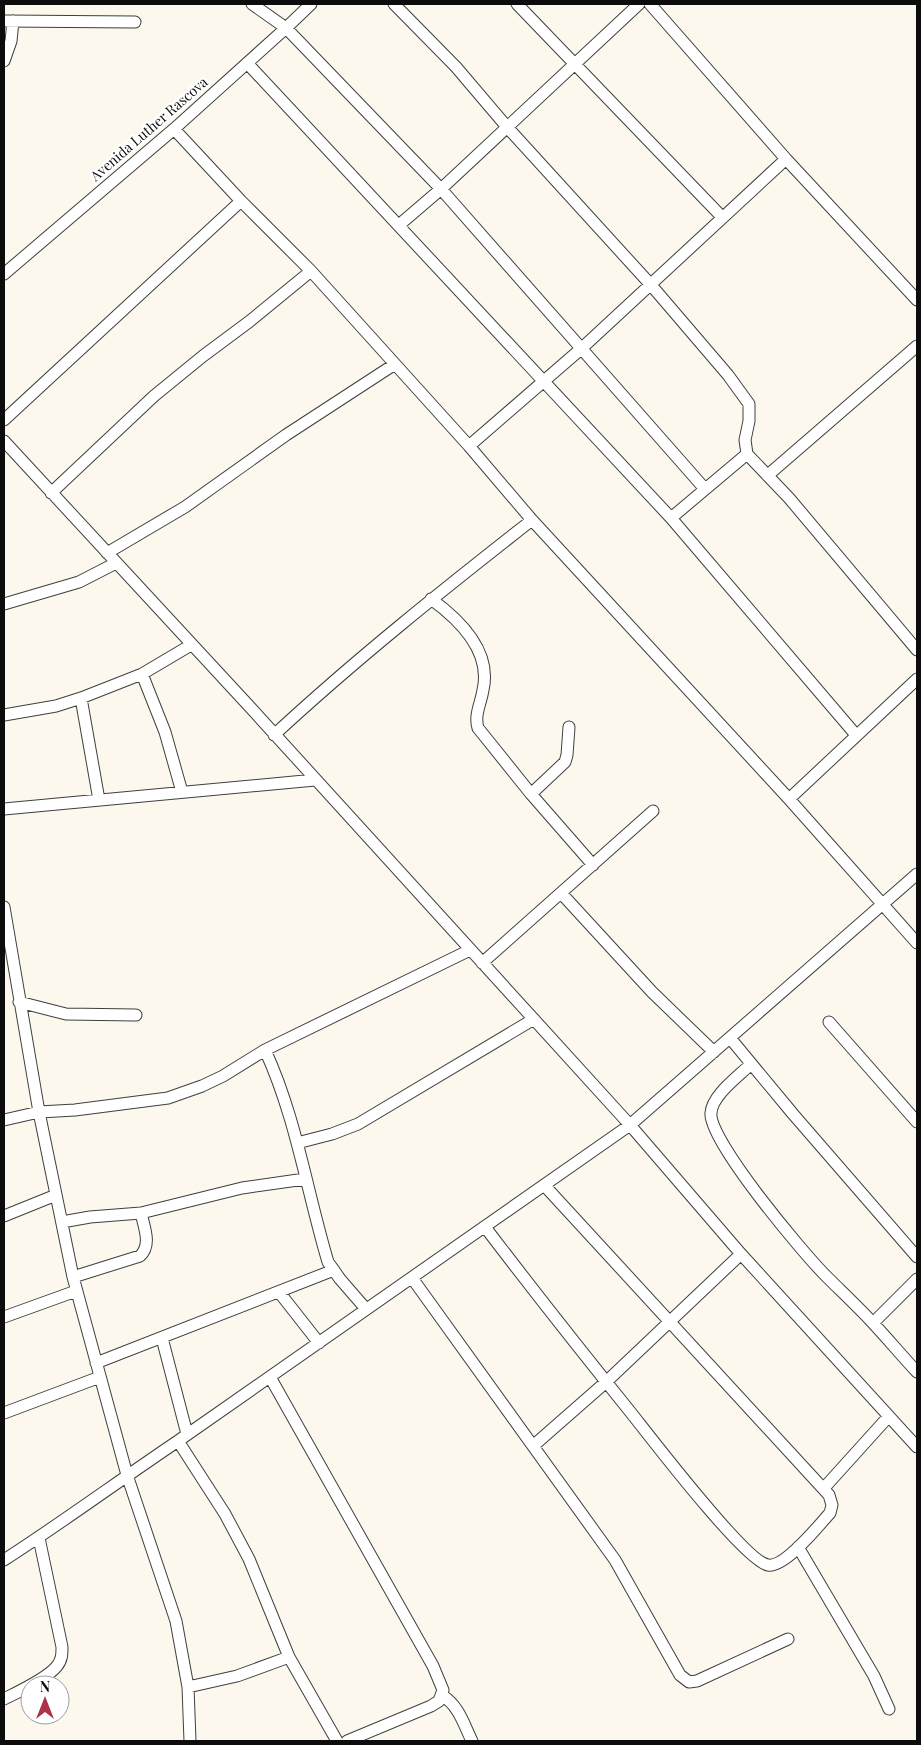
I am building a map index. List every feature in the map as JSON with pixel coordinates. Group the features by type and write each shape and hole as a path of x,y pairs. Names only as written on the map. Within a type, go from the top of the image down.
{"street":[{"path":"252,4 286,28 441,189 705,489"},
{"name":"Avenida Luther Rascova","path":"5,269 174,128 311,4"},
{"path":"394,4 456,67 507,127 650,285 747,399 750,408 745,440 747,454 768,475 917,650"},
{"path":"517,4 722,217"},
{"path":"399,226 639,4"},
{"path":"650,4 786,159 917,300"},
{"path":"4,61 11,41 9,21 135,22"},
{"path":"247,62 542,382 671,518 856,735"},
{"path":"174,128 241,201 311,270 469,446 532,520 789,799 917,942"},
{"path":"469,446 582,348 786,159"},
{"path":"4,420 241,201"},
{"path":"51,493 154,396 250,321 311,270"},
{"path":"768,475 917,346"},
{"path":"107,553 185,507 286,435 395,364"},
{"path":"4,441 630,1124 741,1254 917,1447"},
{"path":"671,518 747,454"},
{"path":"274,735 320,692 430,599 532,520"},
{"path":"4,604 79,582 116,563"},
{"path":"430,599 460,623 472,639 482,658 486,678 476,722 478,728 531,794 593,865"},
{"path":"4,715 56,706 81,698 142,674 191,644"},
{"path":"142,674 165,732 182,792"},
{"path":"789,799 917,679"},
{"path":"81,698 99,800"},
{"path":"531,794 565,762 569,727"},
{"path":"4,809 315,780"},
{"path":"482,963 654,811"},
{"path":"4,1560 65,1521 127,1475 183,1438 630,1124 884,905 917,874"},
{"path":"561,893 652,992 714,1052"},
{"path":"4,907 39,1112 76,1291 127,1475 176,1621 188,1687 190,1741"},
{"path":"4,1120 39,1112 75,1110 168,1098 202,1086 265,1050 470,950"},
{"path":"19,1002 66,1014 136,1015"},
{"path":"296,1143 332,1134 358,1124 534,1019"},
{"path":"829,1022 917,1122"},
{"path":"730,1038 917,1257"},
{"path":"265,1050 276,1074 328,1262 366,1309"},
{"path":"752,1064 717,1097 712,1105 710,1114 714,1128 755,1191 778,1220 826,1276 917,1371"},
{"path":"62,1222 90,1217 141,1213 242,1188 305,1179"},
{"path":"485,1226 564,1330 685,1481 734,1538 765,1565 780,1563 798,1548 832,1509 831,1501 824,1488 544,1185"},
{"path":"4,1216 56,1195"},
{"path":"73,1277 140,1256 145,1251 147,1243 141,1213"},
{"path":"534,1446 671,1322 741,1254"},
{"path":"96,1363 334,1270"},
{"path":"412,1278 615,1560 680,1675 689,1682 697,1681 788,1639"},
{"path":"873,1323 917,1279"},
{"path":"4,1317 76,1291"},
{"path":"279,1292 319,1343"},
{"path":"162,1338 183,1438 226,1514 248,1559 289,1657 337,1741"},
{"path":"4,1413 100,1377"},
{"path":"270,1377 442,1683 442,1696 439,1701 431,1706 347,1741"},
{"path":"824,1488 889,1416"},
{"path":"4,1700 52,1672 62,1657 62,1647 38,1538"},
{"path":"798,1548 874,1676 889,1709"},
{"path":"188,1687 238,1676 289,1657"},
{"path":"442,1696 451,1701 460,1714 472,1741"}]}
